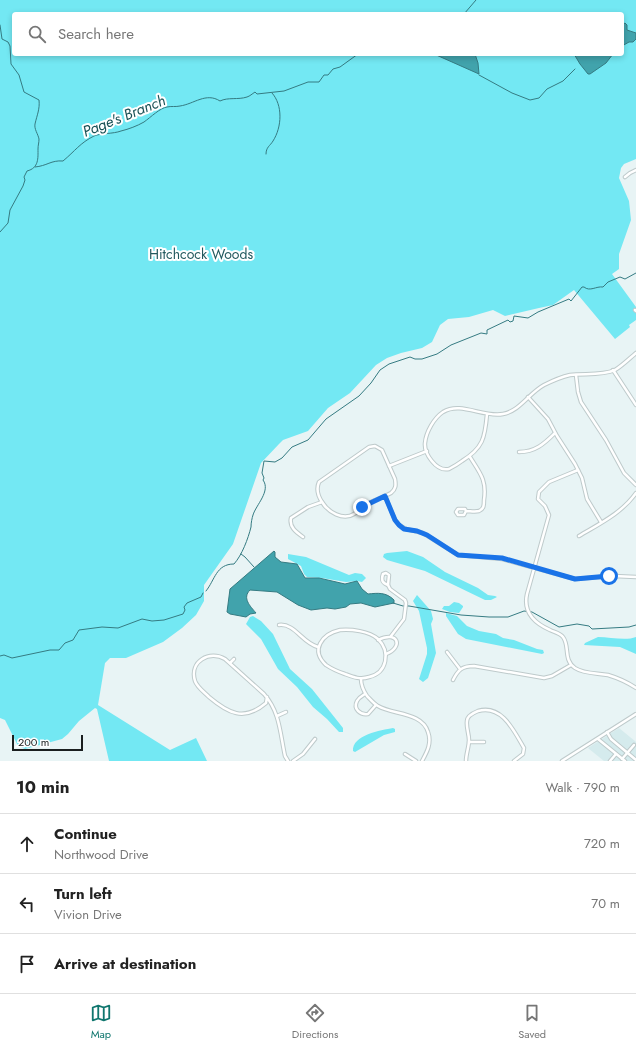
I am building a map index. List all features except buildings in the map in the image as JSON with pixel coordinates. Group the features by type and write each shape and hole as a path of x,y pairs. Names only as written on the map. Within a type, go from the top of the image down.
{"street":[{"path":"625,177 636,170"},
{"path":"487,414 481,443 470,457 455,466 444,469 436,465 427,451 425,442 434,421 443,412 458,408 487,414 498,415 509,413 518,408 534,391 547,383 562,377 613,370 636,353"},
{"path":"613,370 636,405"},
{"path":"576,375 581,402 606,440 624,473 636,485"},
{"path":"528,397 548,419 578,470 588,501 601,522"},
{"path":"519,452 526,452 536,449 555,433"},
{"path":"375,446 381,449 389,466 396,484 392,492 369,503 354,514 347,516 335,514 322,502 317,488 320,480 369,447 375,446"},
{"path":"389,466 427,451"},
{"path":"466,511 478,511 483,508 486,489 481,474 470,457"},
{"path":"578,470 549,482 539,492 538,499 545,506 548,515 526,597 527,610 536,622 563,637 566,642 567,656 571,665 576,669 584,672 614,677 636,688"},
{"path":"579,536 624,508 636,493"},
{"path":"385,496 395,520 399,525 404,529 417,531 427,535 454,553 466,556 502,558 579,580 609,576 636,577"},
{"path":"303,537 291,526 290,521 308,507 322,502"},
{"path":"388,585 390,589 405,600 406,604 404,619 391,636"},
{"path":"279,625 289,626 307,643 318,647"},
{"path":"340,630 349,630 366,634 378,640 383,646 386,654 384,664 380,671 371,677 361,679 352,677 326,664 320,656 318,647 326,636 340,630"},
{"path":"378,640 386,636 391,636 396,640 396,646 393,650 386,654"},
{"path":"447,652 460,669"},
{"path":"267,697 266,703 255,711 236,714 229,712 221,707 197,684 194,678 195,668 198,662 204,657 212,655 218,656 230,663 259,687 267,697 277,716 284,750 288,761"},
{"path":"230,663 234,659"},
{"path":"453,680 460,669 468,666 544,678 552,676 571,665"},
{"path":"361,679 365,694 376,705 394,713 415,718 425,725 429,733 430,742 422,761"},
{"path":"365,694 356,702 356,708 359,712 368,714 376,705"},
{"path":"466,761 469,742 466,721 469,716 482,710 497,713 508,722 524,748 523,754 514,761"},
{"path":"277,716 286,712"},
{"path":"562,761 636,714"},
{"path":"608,732 611,739 635,759 631,761"},
{"path":"293,761 303,754 314,739"},
{"path":"598,739 623,760 627,752 634,745"},
{"path":"469,742 484,742"},
{"path":"406,754 416,761"},
{"path":"610,761 616,754"}],"shaded area":[{"path":"624,24 627,25 627,30 636,33 636,39 633,42 629,42 624,45"},
{"path":"438,56 476,56 479,74"},
{"path":"575,56 611,56 606,63 590,74 588,74"},
{"path":"274,551 275,557 281,562 297,564 305,578 319,578 345,584 357,581 362,589 368,594 385,594 394,600 394,603 375,607 361,603 350,604 346,607 335,609 327,608 311,610 298,605 277,592 250,590 247,599 249,605 256,613 250,614 246,617 227,612 230,589"},
{"path":"619,728 636,742 636,761 604,761 588,748"}],"green space":[{"name":"Hitchcock Woods","path":"0,0 636,0 636,159 624,164 621,168 619,178 629,201 631,220 619,254 619,269 612,274 636,307 636,320 629,325 630,327 615,339 574,290 553,305 505,316 493,310 469,317 448,319 440,325 432,342 422,348 387,358 376,365 350,393 328,408 308,431 283,440 279,444 261,463 233,544 204,585 204,601 196,615 163,642 126,658 110,658 105,663 98,705 170,750 196,738 207,761 109,761 97,709 95,708 79,721 62,739 25,749 18,746 5,720 0,718"},
{"path":"407,551 423,557 445,572 478,588 488,595 497,597 491,600 485,600 425,571 387,560 383,557 384,554 387,553"},
{"path":"288,554 306,557 349,575 355,573 362,574 366,578 362,582 346,582 307,577 301,566 288,559"},
{"path":"417,595 431,611 433,619 431,624 436,653 428,678 423,682 419,679 427,654 427,648 419,611 413,601"},
{"path":"454,602 463,606 459,613 442,609 444,606 449,606"},
{"path":"446,613 457,616 467,626 479,631 496,634 503,638 514,640 543,650 544,653 542,654 466,639 458,634 446,616"},
{"path":"253,616 261,621 273,634 290,669 312,689 343,728 343,732 339,732 313,707 297,687 278,669 261,639 246,624 250,617"},
{"path":"598,637 623,639 636,637 636,654 620,647 584,645 585,643"},
{"path":"393,728 395,729 395,732 384,735 355,752 353,751 357,741 362,737 368,734"}],"waterway":[{"path":"466,12 476,0"},
{"path":"0,25 2,39 8,42 10,46 11,64 19,75 24,92 39,100 39,109 35,126 39,139 37,162 34,168 27,171 24,177 25,180 23,186 10,210 8,223 0,232"},
{"name":"Page's Branch","path":"35,167 43,166 55,161 63,161 81,144 94,136 118,132 133,127 144,122 164,108 185,105 205,98 220,101 226,99 244,98 255,92 257,94 284,91 308,82 319,82 324,75 328,75 333,69 340,67 355,56"},
{"name":"Page's Branch","path":"479,75 512,93 530,100 539,98 547,89 563,81 575,69"},
{"path":"266,154 267,148 273,141 280,123 280,110 276,98 272,93"},
{"path":"206,591 217,573 223,567 234,564 240,556 250,532 253,515 264,493 265,484 262,473 264,461 275,462 282,458 292,447 308,440 326,419 359,396 380,370 389,364 410,357 422,359 437,354 451,345 481,333 487,334 487,330 508,320 510,322 513,321 514,316 528,318 538,312 569,299 571,301 582,287 589,289 603,287 608,282 620,277 625,279 636,273"},
{"path":"241,554 254,567"},
{"path":"0,656 4,655 12,658 50,650 59,650 65,643 73,640 79,630 102,627 118,628 142,619 152,621 164,620 183,614 185,610 184,607 187,603 201,597 203,593"},
{"path":"393,603 403,606 461,615 489,617 508,617 524,611 532,612 559,627 577,624 589,626 592,629 629,627 636,625"}],"route":[{"path":"362,507 385,496 397,524 404,529 417,531 427,535 458,555 502,558 579,580 609,576"}]}
